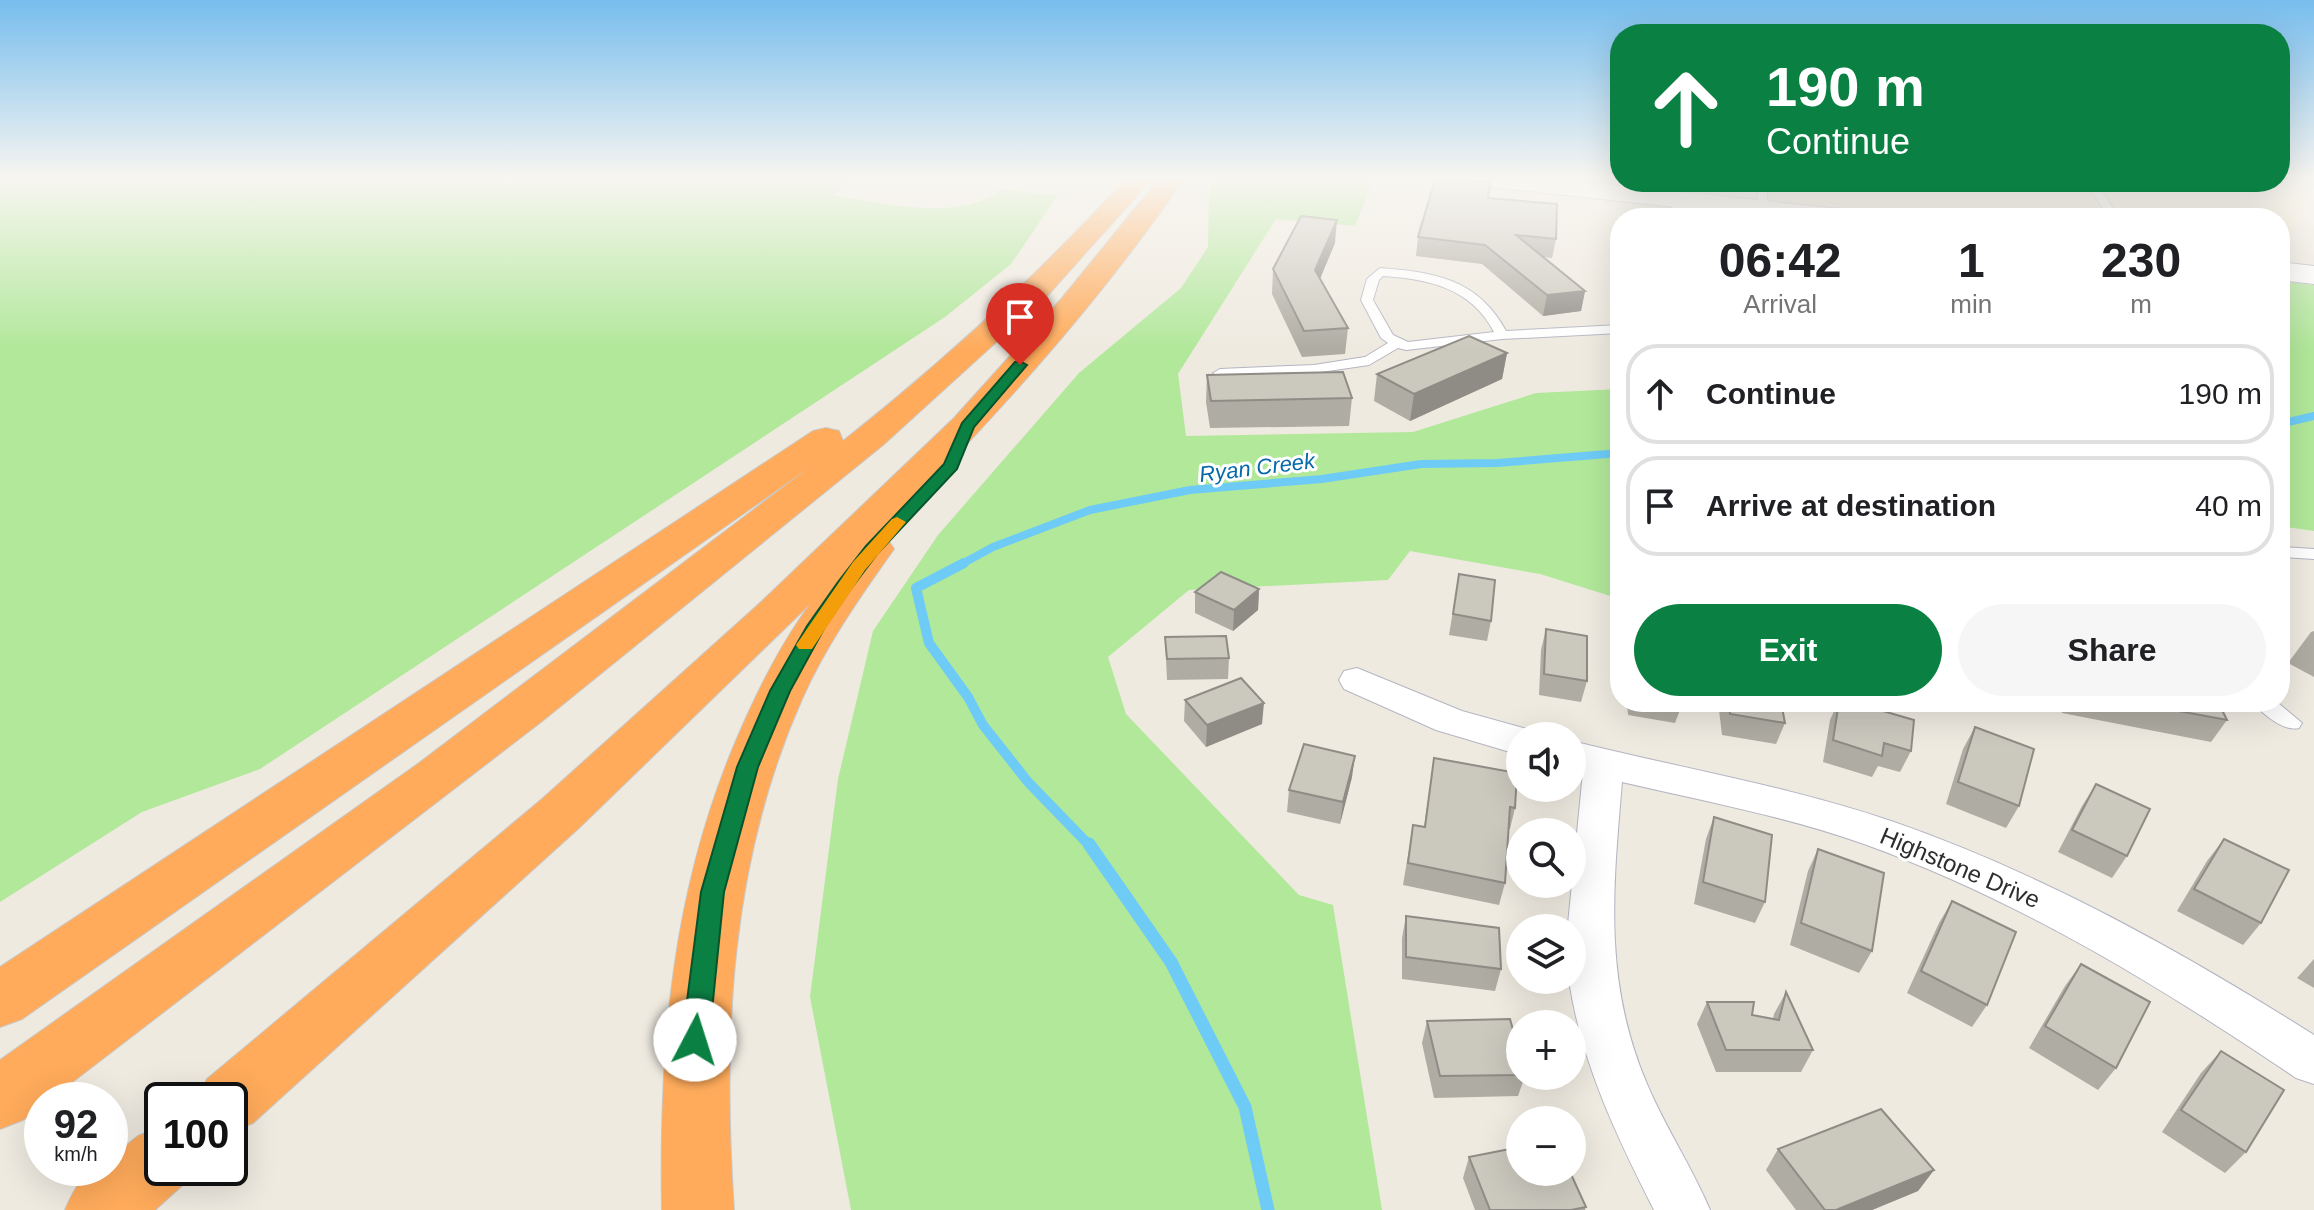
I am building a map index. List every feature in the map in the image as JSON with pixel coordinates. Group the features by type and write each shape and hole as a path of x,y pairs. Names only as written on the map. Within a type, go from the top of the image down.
{"highway":[{"path":"0,1098 380,821 549,693 900,412 1053,272 1086,236"},
{"path":"248,1085 561,813 776,613 967,426 1073,304 1126,236"},
{"path":"0,1000 815,448 891,392 1020,288 1053,272"},
{"path":"698,1210 693,1145 693,1068 701,982 713,892 747,767 780,691 816,626 872,550 951,465 967,426"},
{"path":"101,1210 144,1174"}],"street":[{"path":"2290,272 2314,275"},
{"path":"1357,680 1449,721 1506,737"},
{"path":"1588,759 1590,949 1603,1031 1632,1112 1683,1210"},
{"name":"Highstone Drive","path":"1588,759 1737,792 1840,821 1879,833 1973,871 2055,909 2143,957 2231,1007 2314,1062"}],"lane":[{"path":"1502,335 1495,319 1471,293 1443,279 1380,272 1373,279 1367,300 1388,338 1406,346 1502,335 1610,330"},
{"path":"1220,373 1314,369 1369,361 1398,342"},
{"path":"2290,553 2314,554"},
{"path":"2277,712 2292,723"}],"green space":[{"path":"0,236 1030,236 1011,264 945,317 260,769 142,812 0,902"},
{"path":"1208,236 1265,236 1178,374 1186,436 1413,432 1536,393 1610,389 1610,596 1540,574 1410,551 1388,580 1189,590 1108,657 1126,714 1299,895 1333,905 1382,1210 851,1210 810,997 838,779 873,631 938,535 1079,373 1181,288 1208,247"},
{"path":"2290,282 2314,285 2314,531 2290,527"}],"building":[{"path":"1290,236 1330,236 1315,270 1348,328 1304,331 1273,269"},
{"path":"1518,236 1585,291 1547,295 1485,245 1418,237"},
{"path":"1469,336 1507,353 1414,394 1377,374"},
{"path":"1343,372 1352,398 1211,401 1207,375"},
{"path":"1221,572 1259,589 1234,610 1195,592"},
{"path":"1459,574 1495,580 1491,621 1453,614"},
{"path":"1546,629 1587,636 1587,681 1544,674"},
{"path":"1226,636 1229,658 1167,659 1165,637"},
{"path":"1241,678 1264,703 1207,725 1185,700"},
{"path":"1783,712 1785,723 1730,714"},
{"path":"1837,712 1886,712 1914,720 1911,751 1884,743 1882,756 1833,740"},
{"path":"2184,712 2223,712 2227,720"},
{"path":"1975,727 2034,749 2019,806 1958,782"},
{"path":"1304,744 1355,756 1343,802 1289,790"},
{"path":"1434,758 1506,771 1506,802 1515,802 1515,808 1510,807 1509,818 1506,818 1505,883 1408,863 1413,825 1425,827"},
{"path":"2096,784 2150,809 2127,856 2072,830"},
{"path":"1714,817 1772,835 1765,902 1703,882"},
{"path":"2224,839 2289,870 2261,923 2194,889"},
{"path":"1818,849 1884,873 1872,951 1801,923"},
{"path":"1952,901 2016,932 1987,1005 1921,971"},
{"path":"1406,916 1499,928 1501,969 1406,957"},
{"path":"2081,964 2150,1002 2116,1068 2045,1026"},
{"path":"1786,992 1813,1050 1726,1050 1707,1002 1754,1002 1752,1015 1779,1020"},
{"path":"1506,1019 1506,1075 1440,1076 1427,1021"},
{"path":"2221,1051 2284,1090 2246,1152 2181,1110"},
{"path":"1881,1109 1934,1170 1836,1210 1825,1210 1778,1149"},
{"path":"1506,1150 1506,1186 1576,1186 1586,1207 1571,1210 1490,1210 1469,1157"}],"waterway":[{"name":"Ryan Creek","path":"2290,422 2314,416"},
{"name":"Ryan Creek","path":"960,565 993,547 1090,510 1190,490 1322,479 1421,464 1497,463 1610,454"},
{"path":"964,563 916,588 929,643 968,697 983,725 1028,782 1090,846"},
{"path":"1089,844 1171,962 1245,1107 1268,1210"}],"slow traffic":[{"path":"805,645 859,566 897,522"}],"route":[{"path":"695,1040 713,892 747,767 780,691 816,626 844,586 872,550 951,465 967,426 1020,365"}]}
